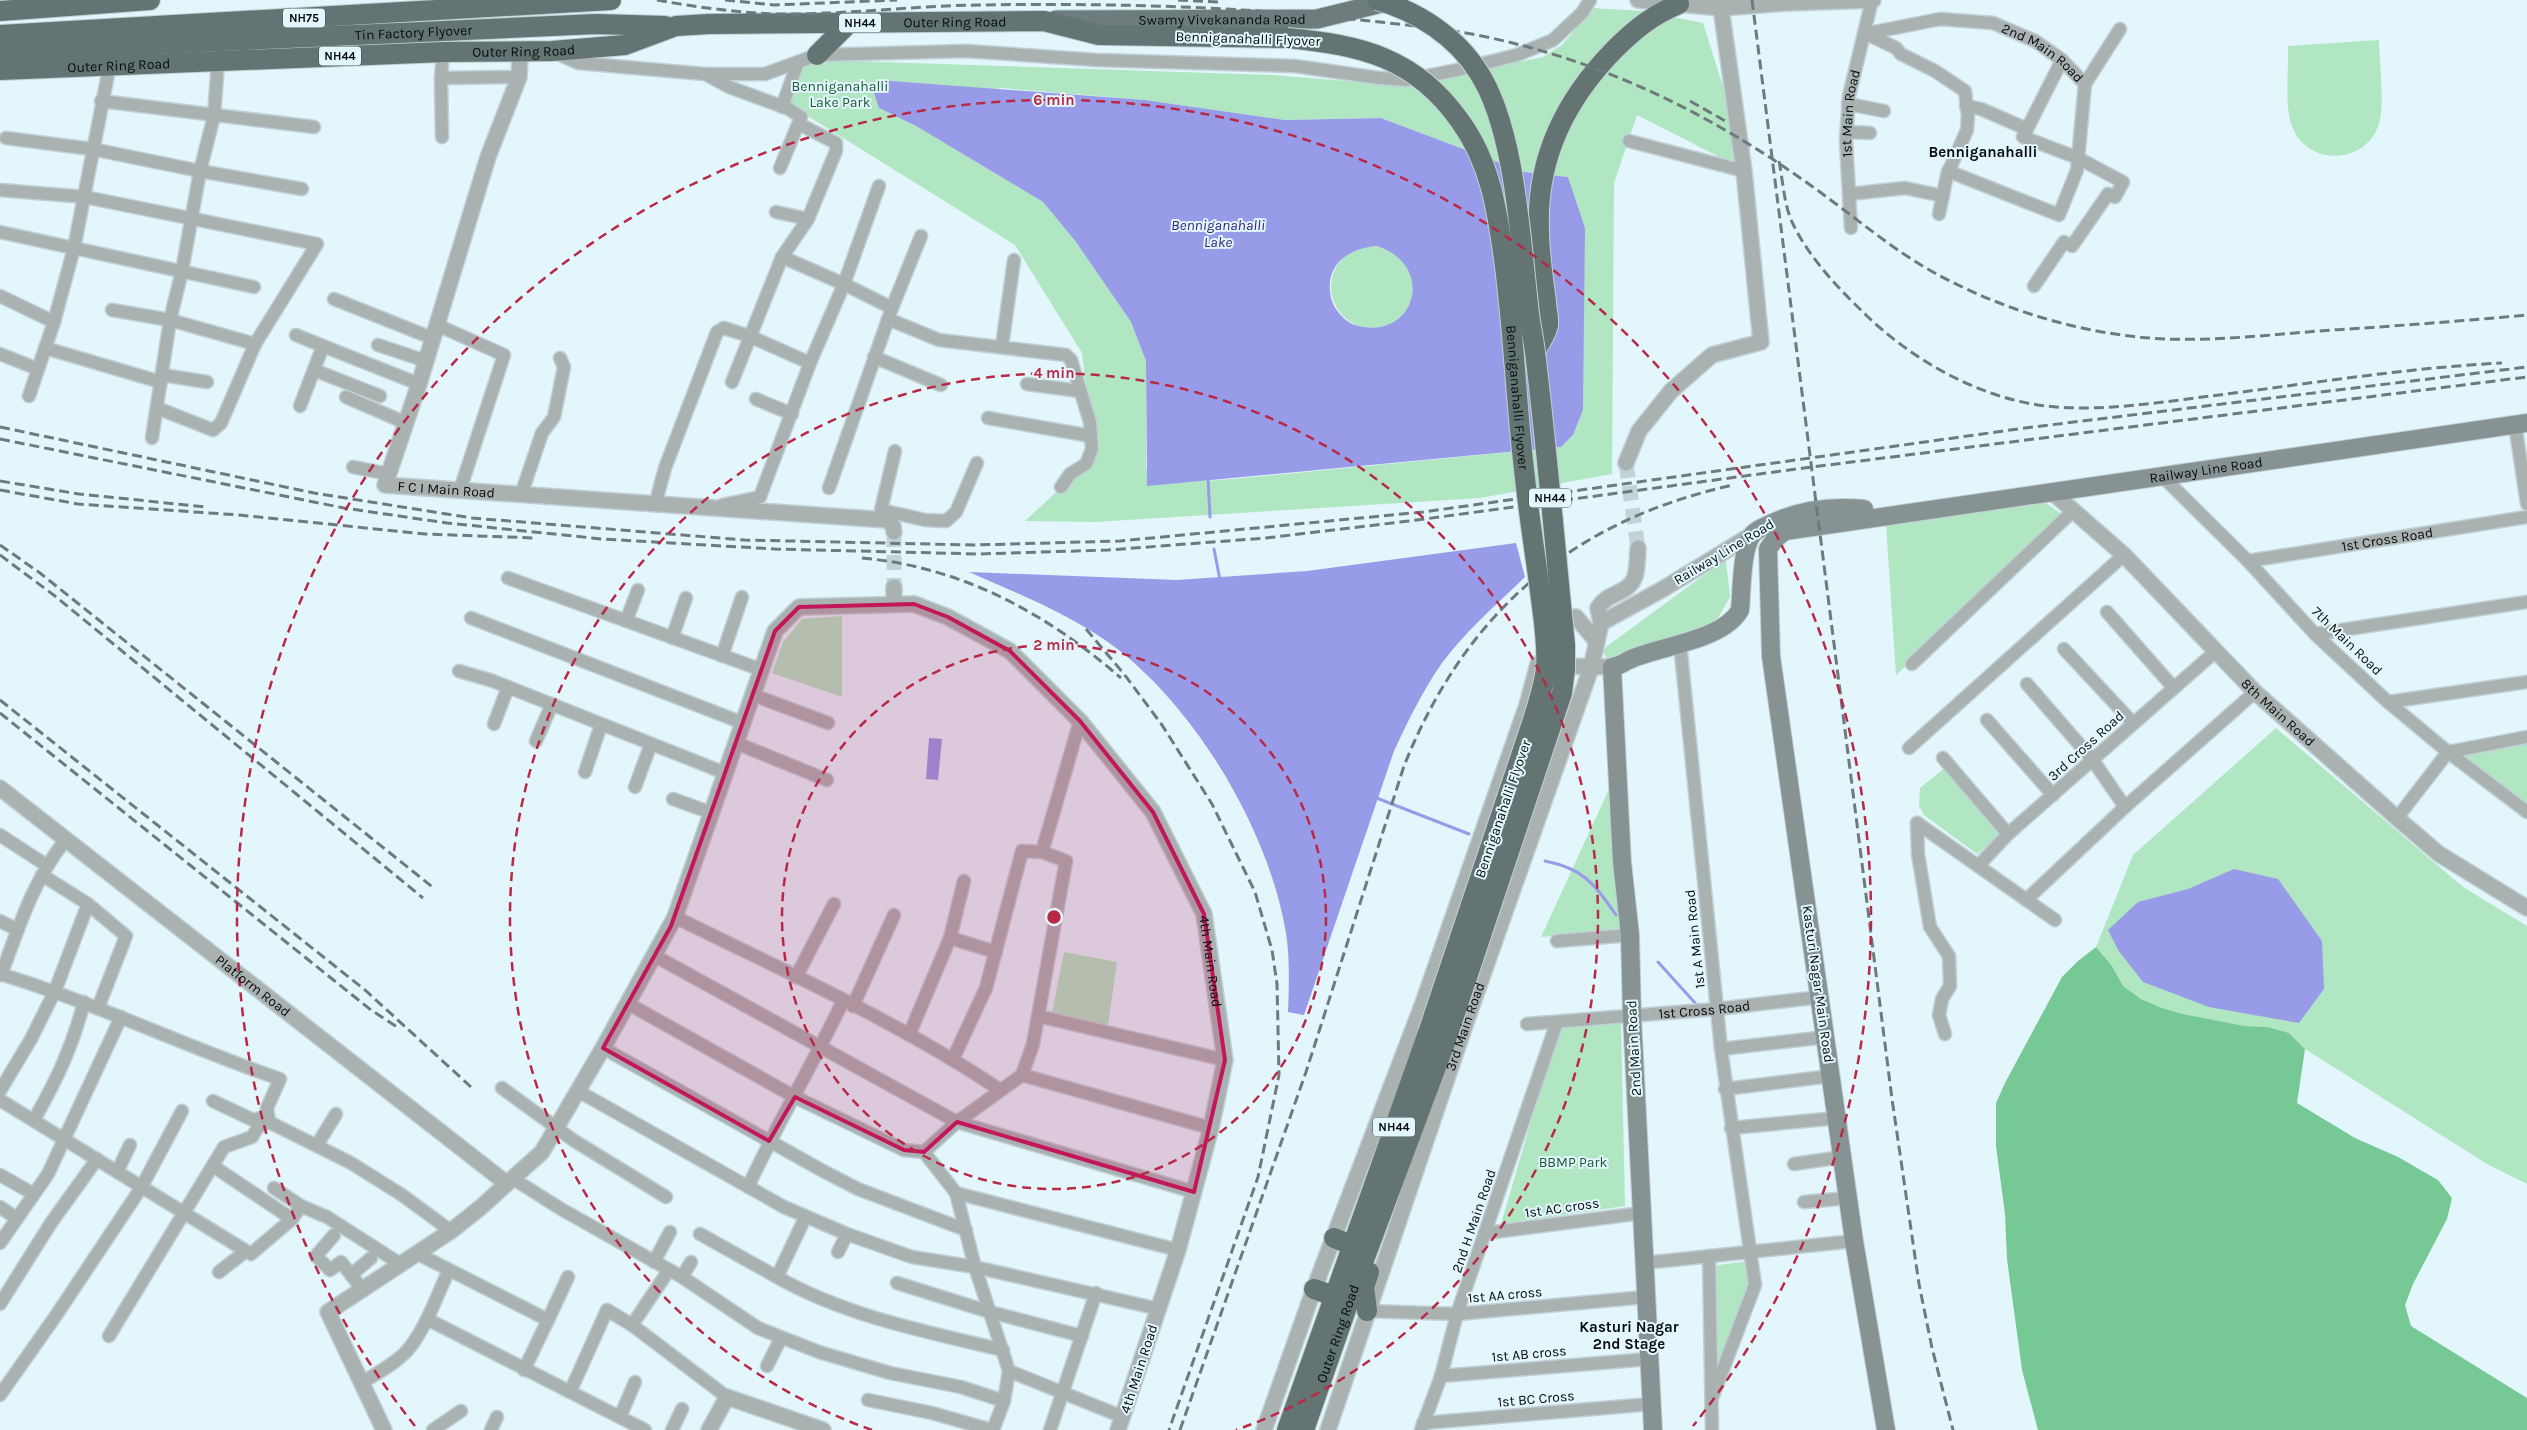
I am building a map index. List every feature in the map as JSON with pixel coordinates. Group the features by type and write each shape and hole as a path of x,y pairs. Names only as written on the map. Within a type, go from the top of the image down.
{"highway":[{"path":"10,7 150,0"},
{"name":"Tin Factory Flyover","path":"0,35 611,0"},
{"name":"Benniganahalli Flyover","path":"1343,1241 1437,1036 1553,721 1563,685 1565,645 1535,352 1508,155 1490,94 1480,73 1464,52 1424,20 1377,0"},
{"path":"1535,352 1548,326 1538,232 1538,200 1542,175 1560,123 1585,82 1640,24 1660,11 1678,4"},
{"name":"Benniganahalli Flyover","path":"1044,21 1099,35 1287,38 1333,43 1367,50 1402,67 1440,96 1460,120 1476,146 1489,176 1498,214 1508,290 1525,476 1543,614 1546,668 1533,720 1437,1036 1372,1237"},
{"name":"Outer Ring Road","path":"0,70 110,64 218,62 442,52 552,51 625,45 676,26 1044,21"},
{"name":"Tin Factory Flyover","path":"0,51 596,24 676,26"},
{"path":"817,55 849,24"},
{"path":"1367,1311 1364,1287 1377,1250 1372,1237"},
{"name":"Outer Ring Road","path":"1304,1430 1372,1237"},
{"name":"Outer Ring Road","path":"1287,1430 1334,1296 1343,1241"},
{"path":"1314,1289 1334,1296"}],"main road":[{"name":"Swamy Vivekananda Road","path":"1044,21 1317,19 1398,0"},
{"name":"Railway Line Road","path":"1775,539 1785,531 2521,423"},
{"name":"Railway Line Road","path":"1753,534 1785,517 1808,510 1862,509 1884,516"},
{"path":"1617,666 1629,660 1678,646 1716,630 1736,616 1740,610 1746,552 1753,534"},
{"name":"Kasturi Nagar Main Road","path":"1775,539 1768,549 1771,656 1854,1241 1886,1430"},
{"name":"2nd Main Road","path":"1617,666 1622,862 1630,935 1632,1016 1653,1430"}],"street":[{"path":"552,51 578,63 705,74 765,74 817,55 966,51 1097,60 1295,66 1378,78 1407,80 1517,55 1553,40 1582,13 1590,0"},
{"path":"1638,0 1721,8 1786,3 1872,0"},
{"name":"1st Main Road","path":"1851,228 1847,132 1848,104 1872,0"},
{"path":"1626,463 1639,431 1671,391 1712,355 1761,342 1744,171 1721,8"},
{"name":"2nd Main Road","path":"1865,34 1940,19 1993,23 2035,41 2062,60 2085,84 2078,158 2074,179 2059,215 1948,171"},
{"path":"2085,84 2120,29"},
{"path":"1865,34 1896,48 1901,54 1935,71 1965,90 1968,116 1967,130 1948,171 1939,214"},
{"path":"442,52 442,137"},
{"name":"F C I Main Road","path":"520,52 519,77 488,157 419,384 385,485 887,520 894,529"},
{"path":"2034,286 2064,242 2072,246 2108,194 2115,197 2122,182 2078,158 2023,137 2062,60"},
{"path":"152,438 170,320 182,272 200,171 214,116 218,62"},
{"path":"782,107 798,62"},
{"path":"29,396 54,322 74,248 85,197 101,101 110,64"},
{"path":"705,74 729,87 782,107 801,117 780,168"},
{"path":"441,78 519,77"},
{"path":"101,101 314,127"},
{"path":"1848,104 1884,111"},
{"path":"1966,106 1981,110 2027,129"},
{"path":"732,382 782,257 808,219 836,151 836,143 799,124"},
{"path":"1847,132 1870,133"},
{"path":"6,138 92,149 302,189"},
{"path":"1629,141 1744,171"},
{"path":"713,507 760,497 810,363 844,284 879,186"},
{"path":"1849,194 1905,188 1944,196"},
{"path":"0,190 85,197 317,244 255,344 221,423 213,430 157,408"},
{"path":"776,212 808,219"},
{"path":"0,232 254,287"},
{"path":"829,488 874,357 921,236"},
{"path":"782,257 844,284 890,314 939,340 1066,355 1071,360 1090,422 1092,449 1086,464 1070,474 1060,487"},
{"path":"1002,346 1014,260"},
{"path":"0,296 54,322"},
{"path":"334,299 504,355 460,490"},
{"path":"112,310 170,320 255,344"},
{"path":"655,505 665,468 717,332 724,328 749,336 810,363"},
{"path":"296,335 419,384"},
{"path":"378,345 426,361"},
{"path":"300,406 323,346"},
{"path":"45,348 162,378 207,382"},
{"path":"0,354 38,369"},
{"path":"874,357 940,385"},
{"path":"521,495 542,433 554,417 564,367 560,358"},
{"path":"314,370 380,396"},
{"path":"1027,384 1079,391"},
{"path":"346,398 406,423"},
{"path":"756,400 792,414"},
{"path":"988,418 1091,436"},
{"path":"2521,423 2527,504"},
{"path":"894,451 881,510 908,516 946,521 956,512 977,463"},
{"path":"353,467 389,474"},
{"name":"7th Main Road","path":"2161,475 2248,561 2315,634 2388,702 2448,752 2527,812"},
{"name":"8th Main Road","path":"2052,492 2124,555 2255,692 2396,818 2439,854 2527,908"},
{"path":"1912,664 2074,510"},
{"path":"894,529 908,516"},
{"name":"1st Cross Road","path":"2248,561 2527,517"},
{"name":"Railway Line Road","path":"1601,623 1663,589 1753,534"},
{"name":"3rd Main Road","path":"1328,1430 1367,1311 1591,668 1601,623 1598,608 1603,599 1626,589 1634,579 1638,548"},
{"path":"1909,748 2124,555"},
{"path":"508,578 762,670"},
{"path":"894,587 894,603"},
{"path":"626,621 638,590"},
{"path":"722,656 742,597"},
{"path":"672,638 686,598"},
{"path":"2315,634 2527,602"},
{"name":"4th Main Road","path":"362,1383 328,1312 451,1231 480,1208 542,1152 603,1048 676,916 775,631 799,607 894,603 914,604 948,617 1010,651 1080,721 1153,812 1204,914 1225,1060 1211,1128 1178,1250 1121,1423"},
{"path":"2107,612 2173,687"},
{"path":"1264,1430 1314,1289 1343,1241 1423,1002 1527,704 1538,666 1539,628 1550,623 1576,617 1597,642"},
{"path":"471,618 743,723"},
{"path":"2064,650 2133,723"},
{"name":"3rd Cross Road","path":"1978,866 2008,834 2216,650"},
{"name":"1st A Main Road","path":"1681,653 1725,1089 1755,1285 1712,1398"},
{"path":"1538,666 1591,668 1617,666"},
{"path":"459,671 508,687 725,773"},
{"path":"2388,702 2527,682"},
{"path":"2027,684 2092,759 2125,807"},
{"path":"494,724 508,687"},
{"path":"2026,900 2125,807 2255,692"},
{"path":"753,695 828,723"},
{"path":"536,741 552,704"},
{"path":"1987,720 2053,795"},
{"path":"1042,852 1080,721"},
{"path":"585,772 601,724"},
{"path":"2396,818 2448,752 2527,737"},
{"path":"736,743 827,780"},
{"path":"635,788 651,744"},
{"path":"1943,758 2008,834"},
{"name":"Platform Road","path":"0,788 509,1180"},
{"path":"673,799 712,813"},
{"path":"1945,1034 1939,1015 1942,999 1950,986 1949,956 1930,927 1918,854 1917,822 2055,920"},
{"path":"0,835 126,936 98,1008"},
{"path":"66,839 44,870 29,898 1,974 84,1002 231,1062 280,1079 267,1108 268,1119"},
{"path":"924,1152 956,1122 1022,1075 1033,1044 1066,861 1042,852 1022,851 986,988 953,1059"},
{"path":"909,1035 950,938 964,881"},
{"path":"0,1091 31,1039 54,991 88,904"},
{"path":"796,977 834,904"},
{"path":"748,1187 769,1141 795,1097 820,1048 848,1004 894,915"},
{"path":"676,916 909,1035 953,1059 1000,1090"},
{"path":"0,921 18,930"},
{"path":"1557,941 1630,935"},
{"path":"950,938 996,952"},
{"path":"655,956 956,1122 1194,1192"},
{"name":"1st Cross Road","path":"1527,1024 1717,1009 1820,998"},
{"path":"34,1120 74,1042 84,1002"},
{"path":"627,1003 795,1097 904,1150 924,1152 956,1193 975,1267 1009,1371 1004,1401 993,1430 932,1413 868,1400"},
{"path":"1038,1016 1225,1060"},
{"path":"1,1240 32,1193 48,1174 121,1017"},
{"name":"2nd H Main Road","path":"1422,1427 1441,1376 1457,1314 1557,1022"},
{"path":"1721,1049 1826,1037"},
{"path":"603,1048 858,1189 966,1230"},
{"path":"1022,1075 1211,1128"},
{"path":"1725,1089 1831,1076"},
{"path":"502,1088 596,1156 666,1197"},
{"path":"578,1091 805,1218 847,1234 912,1257 975,1267 1096,1293 1159,1309"},
{"path":"0,1100 251,1254 292,1219 301,1206"},
{"path":"213,1101 253,1120 268,1119 317,1145 402,1195 451,1231"},
{"path":"0,1395 141,1188 182,1110"},
{"path":"317,1145 336,1114"},
{"path":"1731,1128 1837,1118"},
{"path":"109,1336 224,1147 252,1137 258,1127 268,1119"},
{"path":"117,1172 130,1145"},
{"path":"1794,1164 1842,1157"},
{"path":"0,1304 51,1223 97,1159"},
{"path":"213,1166 292,1219"},
{"path":"0,1175 32,1193"},
{"path":"509,1180 682,1277 758,1328 845,1360 890,1373 961,1387 1004,1401"},
{"path":"274,1188 301,1206 327,1217 402,1265"},
{"path":"956,1193 1178,1250"},
{"path":"1804,1202 1848,1198"},
{"path":"0,1207 16,1218"},
{"name":"1st AC cross","path":"1486,1233 1642,1213"},
{"path":"777,1277 805,1218"},
{"path":"654,1262 670,1232"},
{"path":"700,1234 807,1294 898,1324 1003,1350"},
{"path":"838,1252 847,1234"},
{"path":"334,1235 316,1256 330,1270 340,1262 363,1290"},
{"path":"1644,1263 1854,1241"},
{"path":"219,1272 246,1251"},
{"path":"418,1254 548,1320"},
{"path":"1709,1256 1712,1430"},
{"path":"352,1275 371,1258"},
{"path":"682,1277 691,1262"},
{"path":"384,1430 362,1383 395,1361 410,1347 427,1319 449,1270"},
{"path":"632,1325 669,1270"},
{"path":"524,1370 568,1277"},
{"path":"897,1283 990,1312 1082,1336"},
{"path":"1050,1430 1096,1293"},
{"name":"1st AA cross","path":"1367,1311 1457,1314 1646,1297"},
{"path":"570,1392 607,1310 632,1325 727,1397 823,1430"},
{"path":"427,1319 645,1430"},
{"path":"767,1366 781,1338"},
{"name":"1st AB cross","path":"1441,1376 1649,1359"},
{"path":"1009,1371 1063,1393 1121,1423"},
{"path":"620,1417 636,1382"},
{"path":"709,1430 727,1397"},
{"name":"1st BC Cross","path":"1422,1427 1652,1404"},
{"path":"672,1430 682,1409"},
{"path":"433,1430 461,1411"},
{"path":"491,1430 497,1417"}],"highlighted area":[{"path":"914,604 948,617 1010,651 1080,721 1153,812 1204,914 1225,1060 1194,1192 957,1122 924,1152 904,1150 795,1097 769,1141 603,1048 671,926 775,631 799,607"}],"green space":[{"name":"Benniganahalli Lake Park","path":"1593,8 1643,11 1703,23 1731,112 1739,167 1637,115 1614,183 1612,474 1480,498 1095,522 1025,521 1094,457 1082,353 1015,245 787,103 801,68 821,60 1273,75 1407,86 1543,57 1562,45","holes":["1001,88 1145,100 1285,120 1381,118 1524,172 1568,177 1583,410 1573,435 1561,447 1244,478 1206,481 1146,469 1146,361 1131,322 1076,242 1043,202 916,126 879,108"]},
{"path":"2379,40 2382,106 2379,124 2372,138 2362,147 2350,153 2336,156 2310,149 2300,139 2292,126 2290,118 2287,98 2288,46"},
{"path":"1372,246 1388,249 1401,258 1410,271 1413,287 1410,303 1401,316 1388,325 1372,328 1356,325 1343,316 1334,303 1331,287 1334,271 1343,258 1356,249"},
{"path":"2046,503 2065,517 1896,675 1886,524"},
{"path":"1726,561 1730,597 1719,616 1703,632 1608,661 1602,650 1716,566"},
{"path":"842,616 842,697 772,673 783,642 802,619"},
{"path":"2276,728 2463,887 2527,926 2527,1184 2487,1164 2305,1049 2289,1033 2268,1027 2245,1026 2183,1014 2141,999 2123,986 2112,966 2096,947 2133,855"},
{"path":"2527,744 2527,806 2458,754"},
{"path":"1946,767 2004,832 1977,854 1924,815 1919,806 1920,788"},
{"path":"1611,785 1624,930 1541,937"},
{"path":"2096,947 2112,966 2123,986 2141,999 2183,1014 2245,1026 2268,1027 2289,1033 2305,1049 2297,1103 2355,1138 2398,1157 2438,1180 2452,1198 2447,1219 2413,1284 2405,1305 2411,1326 2527,1398 2527,1430 2038,1430 2022,1370 2007,1259 2005,1214 1996,1146 1996,1103 2062,977"},
{"path":"1064,952 1117,962 1108,1025 1052,1013"},
{"name":"BBMP Park","path":"1621,1022 1625,1206 1501,1224 1559,1025"},
{"path":"1748,1261 1750,1285 1730,1337 1716,1365 1712,1266"}],"water":[{"name":"Benniganahalli Lake","path":"877,80 1145,100 1285,120 1381,118 1524,172 1568,177 1585,228 1583,410 1573,435 1561,447 1147,486 1146,361 1131,322 1076,242 1043,202 916,126 879,108 874,93","holes":["1377,246 1396,256 1408,269 1412,285 1411,300 1404,313 1392,323 1375,328 1355,325 1348,321 1338,312 1332,301 1330,289 1334,269 1347,255 1366,248"]},
{"path":"1516,543 1525,577 1451,651 1422,695 1394,751 1304,1015 1288,1012 1289,963 1286,933 1277,895 1264,855 1247,816 1227,778 1203,742 1177,708 1149,677 1103,638 1028,598 969,572 1177,580 1307,571"},
{"path":"929,738 942,739 938,780 926,779"},
{"path":"2234,869 2278,879 2322,941 2324,989 2299,1023 2209,1007 2143,982 2118,950 2108,930 2138,902 2188,889"}],"waterway":[{"path":"1208,478 1210,517"},
{"path":"1214,549 1220,580"},
{"path":"1374,797 1469,834"},
{"path":"1545,861 1570,868 1587,879 1616,915"},
{"path":"1658,962 1696,1004"}],"tunnel":[{"path":"1626,463 1638,548"},
{"path":"894,532 894,587"}],"railway":[{"path":"657,0 715,9 773,14 979,5 1170,6 1313,15 1477,35 1568,59 1611,75 1694,113 1774,160 1896,249 1931,271 2001,304 2055,321 2082,328 2138,337 2207,339 2527,315"},
{"path":"725,0 774,5 897,0"},
{"path":"1178,0 1219,2"},
{"path":"1752,0 1892,1099 1919,1284 1932,1348 1953,1430"},
{"path":"1690,101 1727,122"},
{"path":"1779,161 1786,201 1793,224 1816,261 1846,295 1885,332 1924,360 1968,384 2014,400 2059,407 2103,408 2393,372 2502,363"},
{"path":"0,427 314,493 472,518 744,540 974,545 1120,541 1423,512 2025,428 2527,367"},
{"path":"0,439 344,508 447,523 602,539 775,549 978,554 1108,550 1266,538 2527,377"},
{"path":"0,481 79,494 206,507"},
{"path":"1180,1430 1306,1072 1404,766 1429,711 1458,663 1492,619 1531,582 1574,549 1622,523 1675,501 1733,485"},
{"path":"0,490 78,504 239,515 425,534 535,538"},
{"path":"0,545 40,573 435,889"},
{"path":"0,555 55,596 423,898"},
{"path":"862,558 899,563 934,571 1001,597 1063,633 1121,678"},
{"path":"1086,629 1124,674 1162,725 1212,804 1255,892 1272,950 1277,984 1279,1075 1258,1177 1169,1430"},
{"path":"0,700 365,990 471,1087"},
{"path":"0,713 371,1010 400,1029"}],"district":[{"name":"Benniganahalli","path":"1983,152"},
{"name":"Kasturi Nagar 2nd Stage","path":"1629,1336"}]}
